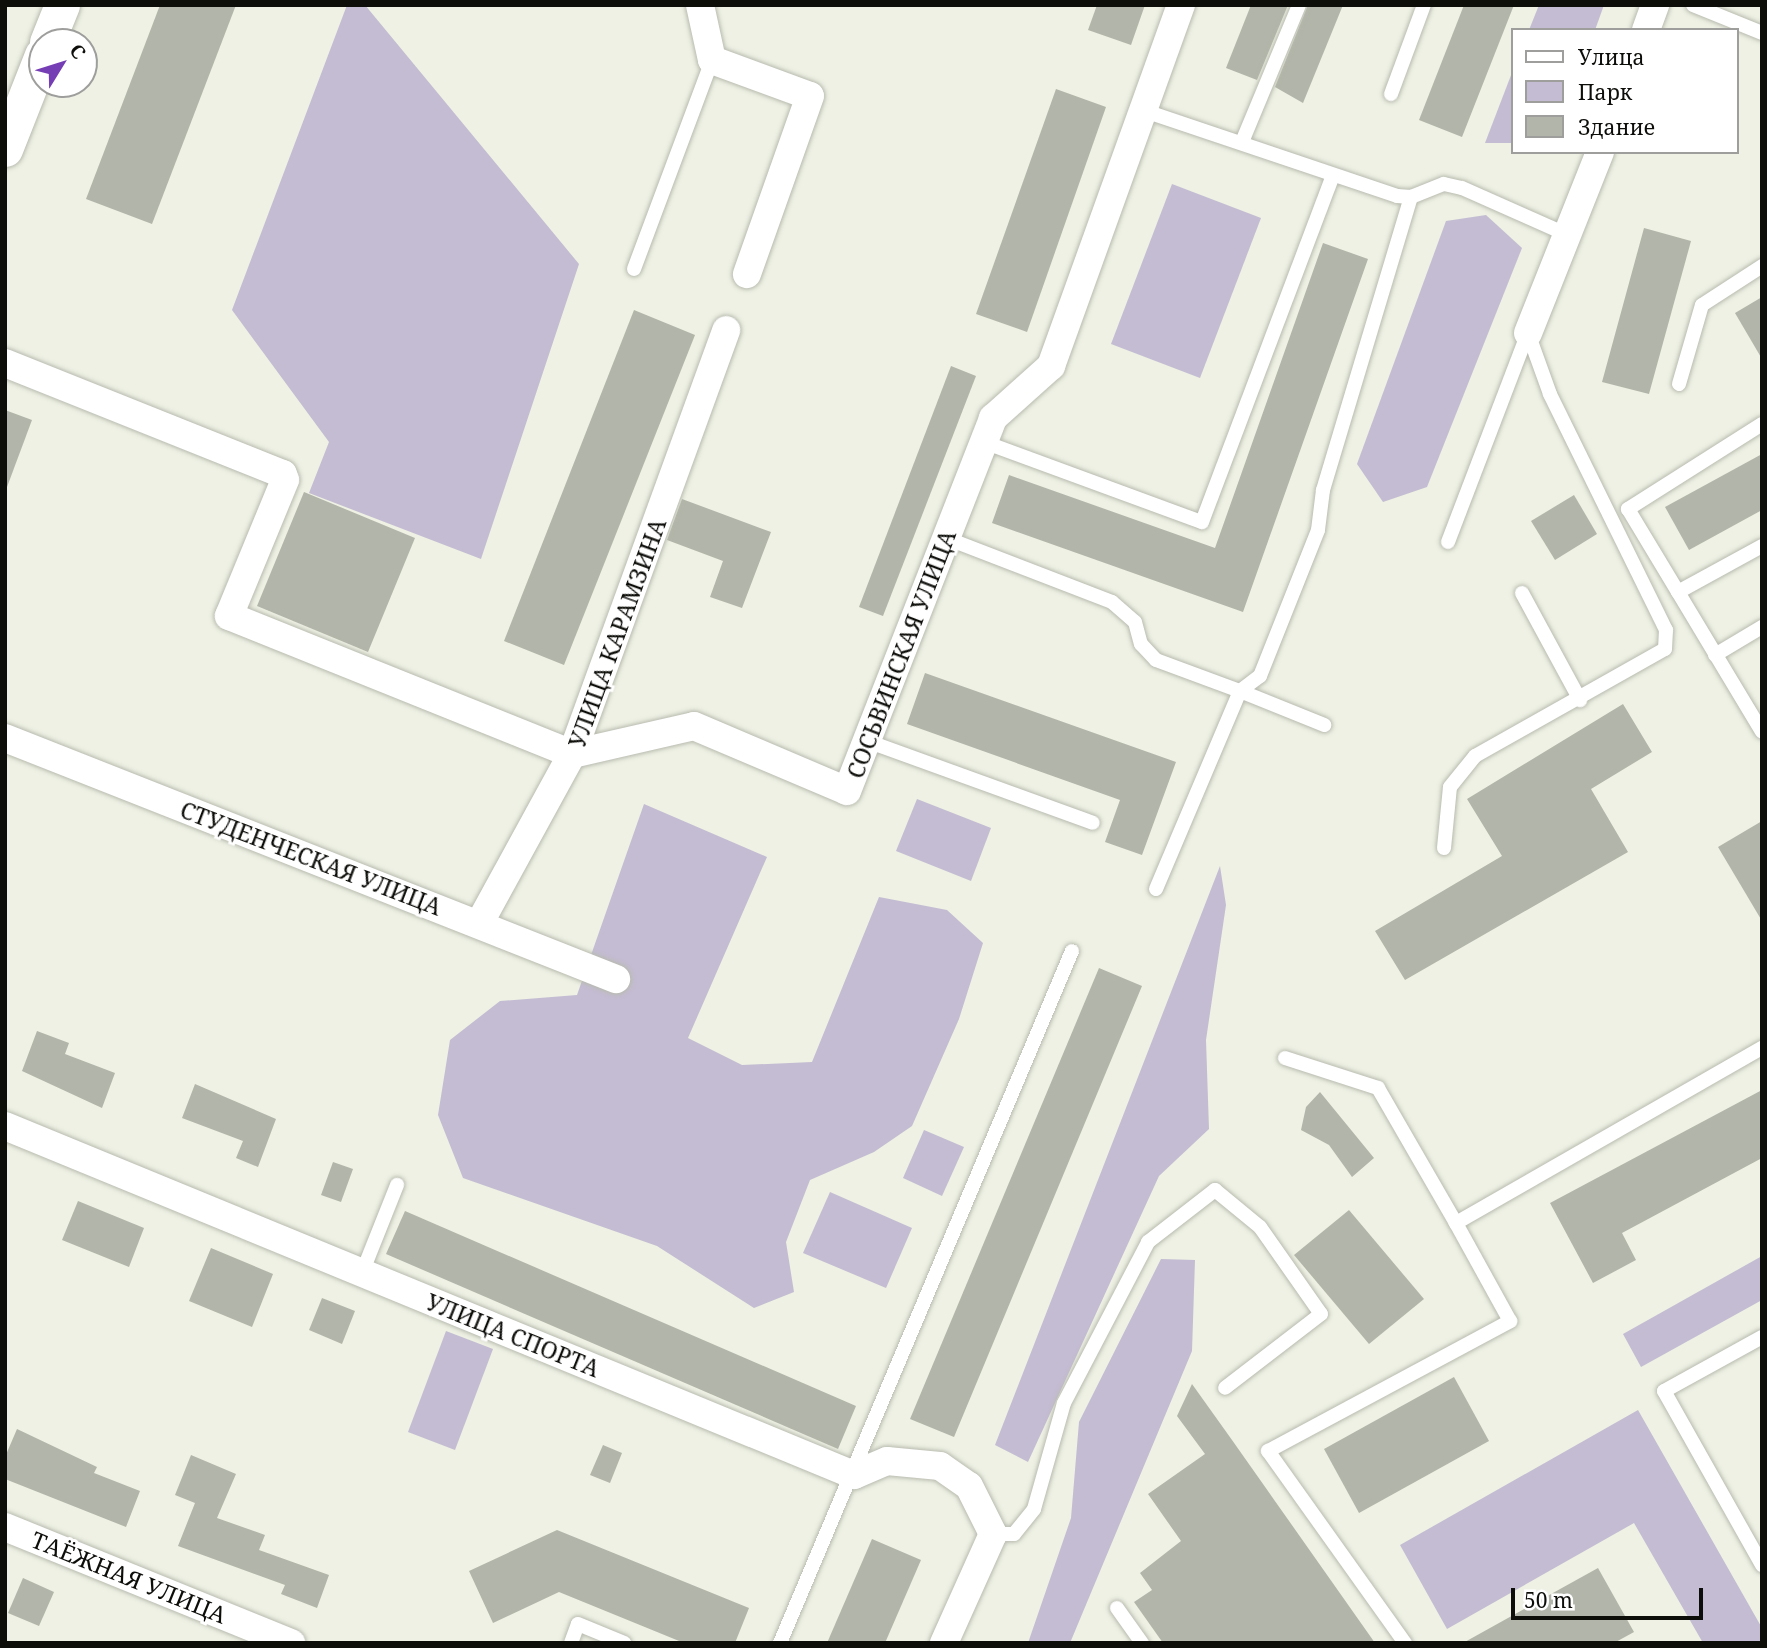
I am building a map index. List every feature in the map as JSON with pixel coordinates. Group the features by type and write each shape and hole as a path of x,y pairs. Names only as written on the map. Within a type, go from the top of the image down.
{"street":[{"path":"53,28 62,5"},
{"path":"700,5 712,60 810,96 747,274"},
{"name":"СОСЬВИНСКАЯ УЛИЦА","path":"572,754 694,726 848,791 993,418 1051,366 1181,5"},
{"path":"1647,28 1655,5"},
{"path":"5,149 28,91"},
{"path":"1528,333 1599,154"},
{"name":"УЛИЦА КАРАМЗИНА","path":"479,924 572,754 726,330"},
{"path":"5,363 283,474 285,480 229,616 572,754"},
{"name":"СТУДЕНЧЕСКАЯ УЛИЦА","path":"5,738 616,979"},
{"name":"УЛИЦА СПОРТА","path":"5,1126 854,1475"},
{"path":"854,1475 887,1461 940,1466 969,1486 993,1534 944,1643"},
{"name":"ТАЁЖНАЯ УЛИЦА","path":"5,1527 291,1643"}],"lane":[{"path":"1242,142 1299,5"},
{"path":"1391,94 1424,5"},
{"path":"1693,5 1762,33"},
{"path":"634,269 712,60"},
{"path":"1142,110 1242,142 1333,176 1411,197 1444,184 1462,187 1568,235"},
{"path":"984,442 1202,522 1333,176"},
{"path":"1156,889 1240,691 1260,676 1318,530 1324,490 1411,197"},
{"path":"1679,384 1702,305 1762,266"},
{"path":"1448,542 1528,333"},
{"path":"1444,848 1450,787 1460,769 1475,756 1580,700 1665,649 1666,630 1550,394 1528,333"},
{"path":"1762,424 1628,509 1762,732"},
{"path":"946,538 1112,602 1135,622 1141,644 1156,660 1325,725"},
{"path":"1678,592 1762,546"},
{"path":"1522,593 1580,700"},
{"path":"1715,655 1762,627"},
{"path":"867,741 1093,823"},
{"path":"780,1643 854,1475 1072,951"},
{"path":"1456,1223 1762,1048"},
{"path":"1285,1058 1378,1088 1510,1321 1268,1451 1405,1643"},
{"path":"362,1273 397,1185"},
{"path":"993,1534 1014,1534 1034,1509 1064,1403 1148,1242 1215,1190 1260,1227 1321,1314 1225,1388"},
{"path":"1762,1337 1664,1391 1762,1564"},
{"path":"1117,1608 1142,1643"},
{"path":"571,1643 578,1624 624,1643"}],"green space":[{"path":"347,5 365,5 579,264 481,559 309,493 329,442 232,310"},
{"path":"1539,5 1604,5 1596,28 1530,28"},
{"path":"1512,73 1512,143 1485,143"},
{"path":"1172,184 1261,218 1200,378 1111,344"},
{"path":"1486,215 1522,248 1427,487 1383,502 1357,464 1446,221"},
{"path":"917,799 991,828 971,881 896,851"},
{"path":"644,804 767,857 688,1038 742,1065 812,1062 879,897 947,910 983,943 959,1019 912,1126 874,1152 810,1180 786,1242 794,1292 754,1308 657,1246 463,1178 438,1115 450,1040 500,1001 577,995"},
{"path":"1220,866 1226,905 1206,1040 1209,1129 1159,1176 1028,1462 995,1445"},
{"path":"924,1130 964,1147 942,1196 903,1178"},
{"path":"830,1192 912,1228 886,1288 803,1253"},
{"path":"1762,1256 1762,1300 1641,1367 1623,1334"},
{"path":"1161,1259 1195,1260 1192,1351 1070,1643 1028,1643 1071,1518 1079,1422"},
{"path":"446,1331 493,1349 455,1450 408,1432"},
{"path":"1638,1410 1762,1628 1762,1643 1703,1643 1634,1523 1447,1629 1400,1545"}],"building":[{"path":"160,5 236,5 152,224 86,199"},
{"path":"1097,5 1145,5 1131,45 1088,30"},
{"path":"1251,5 1288,5 1257,80 1226,68"},
{"path":"1308,5 1343,5 1303,103 1275,87"},
{"path":"1464,5 1514,5 1462,137 1419,120"},
{"path":"1056,89 1106,107 1027,332 976,314"},
{"path":"1644,228 1691,241 1649,394 1602,382"},
{"path":"1323,243 1368,259 1243,612 992,523 1009,475 1215,548"},
{"path":"1762,297 1762,359 1735,313"},
{"path":"634,310 695,335 564,665 504,641"},
{"path":"951,366 976,376 883,616 859,607"},
{"path":"5,410 32,420 7,487 5,486"},
{"path":"1762,454 1762,510 1689,550 1665,507"},
{"path":"304,492 415,538 368,652 257,606"},
{"path":"1574,495 1597,534 1555,560 1531,521"},
{"path":"682,499 771,532 742,608 710,597 723,561 667,540"},
{"path":"925,673 1176,762 1142,855 1105,842 1120,800 907,724"},
{"path":"1623,704 1652,752 1591,789 1628,852 1405,980 1375,931 1502,856 1467,799"},
{"path":"1762,821 1762,921 1718,847"},
{"path":"1099,968 1142,986 954,1437 910,1419"},
{"path":"37,1031 69,1043 65,1054 115,1073 102,1108 22,1071"},
{"path":"195,1084 276,1119 258,1167 236,1158 243,1141 182,1118"},
{"path":"1762,1090 1762,1158 1622,1233 1636,1260 1593,1283 1550,1203"},
{"path":"1320,1092 1374,1158 1352,1177 1329,1145 1301,1130 1306,1107"},
{"path":"333,1162 353,1169 341,1202 321,1195"},
{"path":"78,1201 144,1228 129,1267 62,1240"},
{"path":"1349,1210 1424,1299 1369,1344 1294,1255"},
{"path":"405,1211 856,1406 838,1449 386,1254"},
{"path":"211,1248 273,1274 252,1327 189,1301"},
{"path":"322,1298 355,1311 342,1344 309,1330"},
{"path":"1454,1377 1489,1441 1359,1513 1324,1449"},
{"path":"1192,1384 1375,1643 1163,1643 1134,1602 1152,1590 1140,1573 1181,1541 1148,1494 1205,1454 1177,1416"},
{"path":"17,1429 97,1467 94,1473 140,1491 126,1527 5,1479 5,1457"},
{"path":"603,1445 622,1453 610,1483 590,1475"},
{"path":"191,1455 236,1474 217,1518 265,1535 259,1550 329,1575 317,1608 281,1594 285,1585 178,1546 195,1503 175,1495"},
{"path":"557,1530 749,1608 735,1643 684,1643 559,1592 493,1623 469,1571"},
{"path":"872,1539 921,1560 885,1643 827,1643"},
{"path":"1598,1568 1634,1632 1614,1643 1463,1643"},
{"path":"23,1578 54,1592 39,1626 8,1613"}]}
